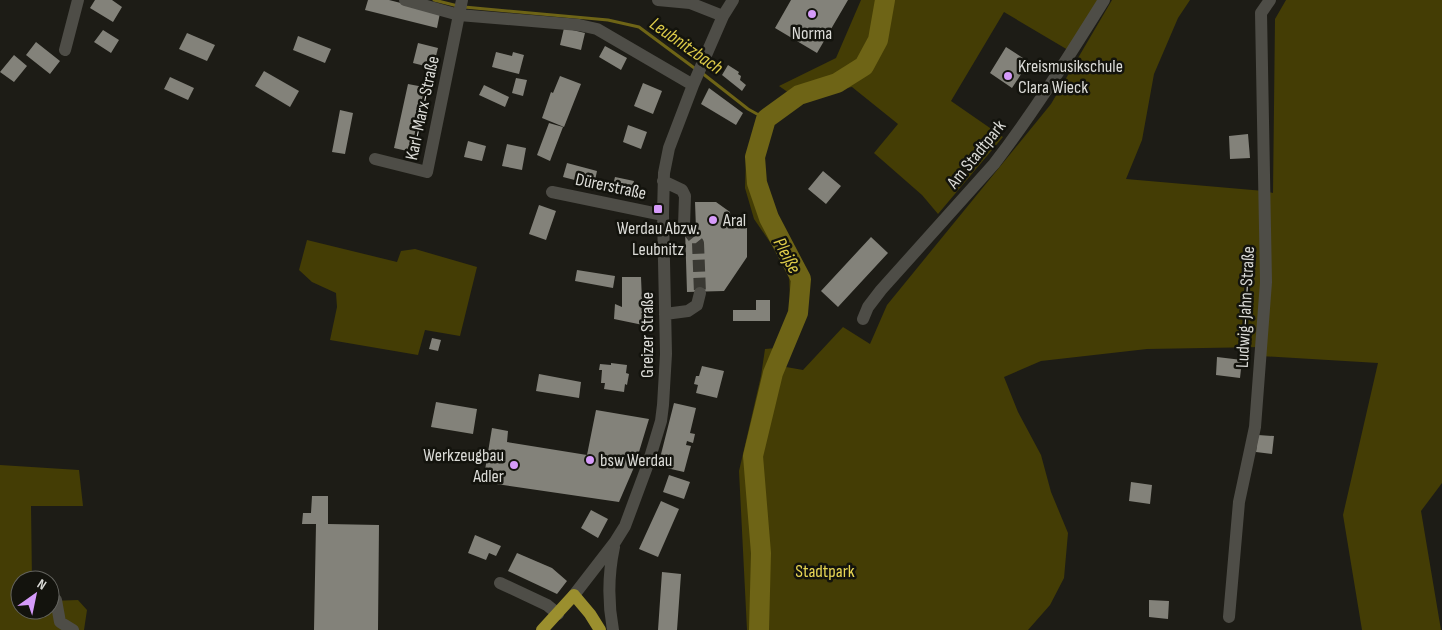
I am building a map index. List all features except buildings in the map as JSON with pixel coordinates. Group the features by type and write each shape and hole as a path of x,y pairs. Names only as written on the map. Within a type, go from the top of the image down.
{"main road":[{"name":"Greizer Straße","path":"542,630 574,595"},
{"path":"574,595 590,614 600,630"}],"street":[{"path":"65,50 78,0"},
{"path":"405,0 461,6 597,29 694,82"},
{"path":"658,0 690,2 723,16"},
{"name":"Greizer Straße","path":"574,595 616,542 625,526 648,464 661,421 666,354 664,173 669,148 694,82 723,16 733,0"},
{"name":"Am Stadtpark","path":"862,319 881,290 1011,143 1104,0"},
{"name":"Ludwig-Jahn-Straße","path":"1229,617 1239,502 1255,427 1266,282 1261,13 1270,0"},
{"name":"Karl-Marx-Straße","path":"375,159 427,172 461,6"},
{"path":"663,181 682,190 685,196 684,226 686,228"},
{"name":"Dürerstraße","path":"552,192 663,215"},
{"path":"666,314 688,311 697,305 700,293"},
{"path":"613,630 610,611 610,567 616,542"},
{"path":"500,582 547,605 558,614"},
{"path":"60,620 73,630"}],"green space":[{"name":"Stadtpark","path":"861,0 1104,0 1068,50 1004,12 951,101 1003,137 938,214 922,195 874,153 898,124 852,87 813,95 792,106 771,127 762,153 761,173 770,204 806,268 806,296 800,327 787,355 786,367 803,370 843,327 870,344 887,305 1051,104 1112,0 1190,0 1178,18 1154,74 1142,140 1126,179 1273,193 1275,19 1286,0 1442,0 1442,483 1421,511 1441,630 1362,630 1343,515 1378,363 1261,356 1261,347 1147,349 1041,361 1004,377 1018,412 1041,455 1051,492 1068,533 1064,578 1050,605 1028,630 747,630 739,471 761,376 765,349 777,348 787,322 790,299 789,276 774,248 754,219 745,188 746,156 759,118 792,95 779,86 836,58"},
{"path":"307,240 397,262 401,251 415,249 477,267 460,336 425,330 418,355 330,340 337,307 336,293 312,282 299,270"},
{"path":"0,465 79,470 83,506 31,506 32,570 10,570 10,620 60,620 60,601 78,600 87,610 84,630 0,630"}],"waterway":[{"name":"Leubnitzbach","path":"434,0 458,6"},
{"name":"Pleiße","path":"759,630 761,553 753,456 773,373 798,313 801,279 769,218 757,183 755,157 766,119 799,95 837,83 864,66 878,40 885,0"},
{"name":"Leubnitzbach","path":"464,7 608,20 639,27 697,70"},
{"name":"Leubnitzbach","path":"702,73 748,109 766,119"}],"tunnel":[{"path":"686,228 698,243 700,293"}],"place":[{"name":"Norma","path":"812,14"},
{"name":"Kreismusikschule Clara Wieck","path":"1008,76"},
{"name":"Werdau Abzw. Leubnitz","path":"658,209"},
{"name":"Aral","path":"713,220"},
{"name":"bsw Werdau","path":"590,460"},
{"name":"Werkzeugbau Adler","path":"514,465"}]}
